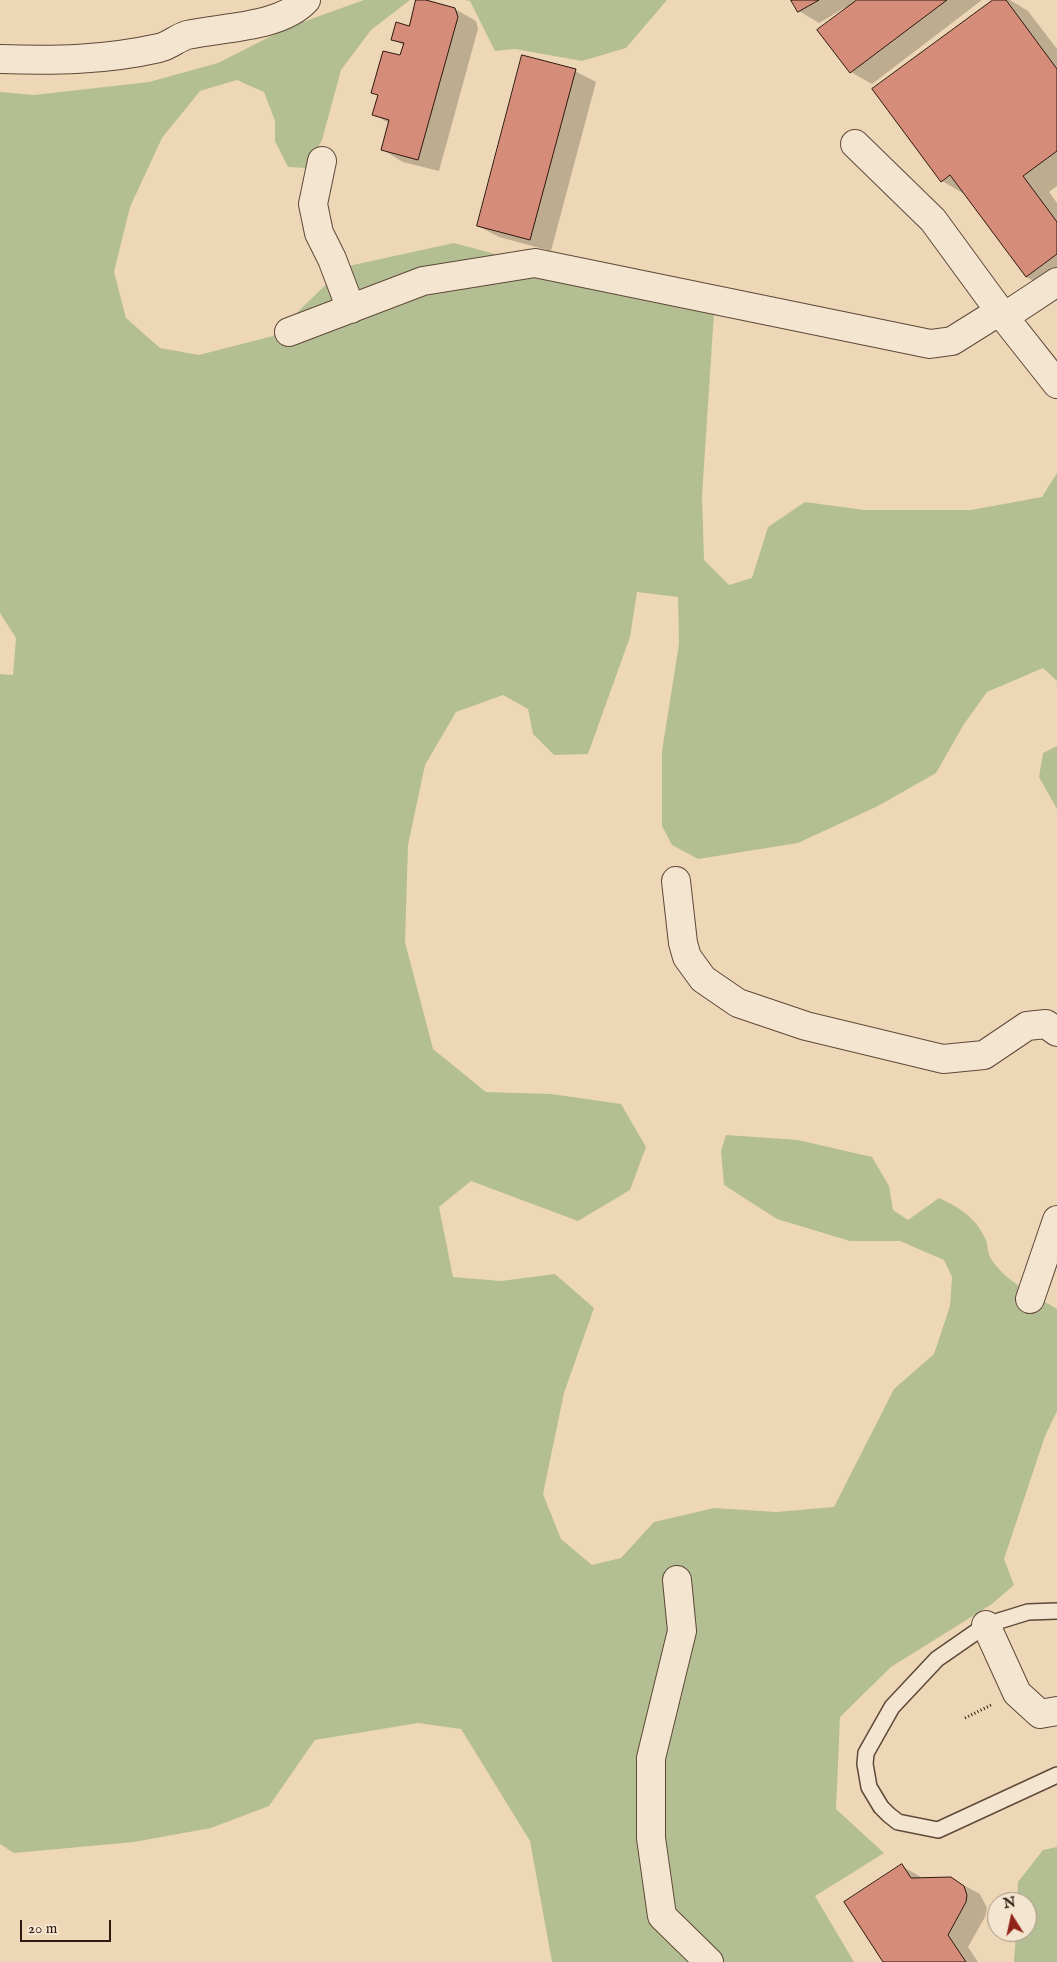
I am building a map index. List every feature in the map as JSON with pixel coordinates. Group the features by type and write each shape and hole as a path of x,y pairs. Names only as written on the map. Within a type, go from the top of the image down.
{"street":[{"path":"0,59 38,61 109,58 163,48 185,36 266,21 300,7 306,0"},
{"path":"855,144 933,220 1002,314 1057,384"},
{"path":"322,161 313,204 319,233 332,259 351,309"},
{"path":"289,332 423,281 535,263 930,344 952,341 1057,282"},
{"path":"676,881 682,943 687,957 702,979 738,1003 806,1026 943,1059 984,1055 1027,1026 1046,1024 1057,1032"},
{"path":"1030,1299 1057,1220"},
{"path":"677,1580 682,1631 651,1758 650,1838 662,1916 709,1962"},
{"path":"986,1625 1017,1693 1040,1714 1057,1711"}],"lane":[{"path":"1057,1612 1028,1612 986,1625 937,1659 892,1707 866,1753 866,1776 874,1797 888,1815 898,1822 938,1830 1057,1776"}],"green space":[{"path":"364,0 410,0 371,30 341,70 322,140 307,168 288,167 275,141 275,121 264,92 237,80 200,91 162,138 130,207 114,272 126,318 160,348 199,355 273,336 344,267 454,243 714,313 702,496 704,560 729,585 752,578 768,527 805,502 864,510 971,510 1042,497 1057,473 1057,681 1043,668 987,692 964,724 936,773 878,806 798,843 698,859 672,845 662,826 662,751 679,644 678,597 637,592 630,637 588,754 554,755 533,734 528,709 503,695 456,712 425,765 408,845 405,942 433,1049 486,1092 551,1094 621,1104 646,1147 630,1190 578,1221 471,1181 439,1207 453,1277 501,1281 555,1274 594,1308 564,1393 543,1494 561,1539 592,1565 621,1558 654,1522 714,1508 776,1512 834,1507 894,1389 934,1354 950,1306 952,1277 944,1260 900,1241 850,1241 777,1219 724,1185 721,1151 726,1135 798,1140 872,1157 889,1186 893,1210 908,1220 939,1198 954,1206 977,1224 986,1240 990,1257 1003,1273 1020,1287 1057,1309 1057,1411 1045,1436 1004,1559 1014,1585 992,1604 891,1667 840,1717 836,1809 884,1853 815,1896 854,1962 552,1962 530,1841 461,1729 418,1723 315,1740 269,1806 211,1828 134,1842 14,1853 0,1844 0,674 13,675 16,638 0,613 0,92 34,95 149,82 218,63 289,27"},
{"path":"465,0 667,0 626,48 582,61 515,49 495,51 470,1"},
{"path":"1057,746 1057,809 1039,777 1043,753"},
{"path":"1057,1847 1057,1962 1014,1962 1015,1942 1037,1942 1037,1892 1018,1892 1018,1882 1043,1850"}],"building":[{"path":"416,0 426,0 455,8 458,17 418,160 381,150 389,120 372,115 378,95 371,93 383,51 400,55 404,43 391,40 396,22 409,26"},
{"path":"791,0 819,0 798,12"},
{"path":"857,0 947,0 850,73 817,30"},
{"path":"993,0 1006,0 1057,69 1057,151 1023,176 1057,222 1057,254 1026,277 950,175 941,182 872,89"},
{"path":"522,55 576,69 530,240 477,226"},
{"path":"902,1864 911,1878 951,1877 964,1886 967,1895 966,1902 948,1935 966,1962 883,1962 844,1902"}]}
